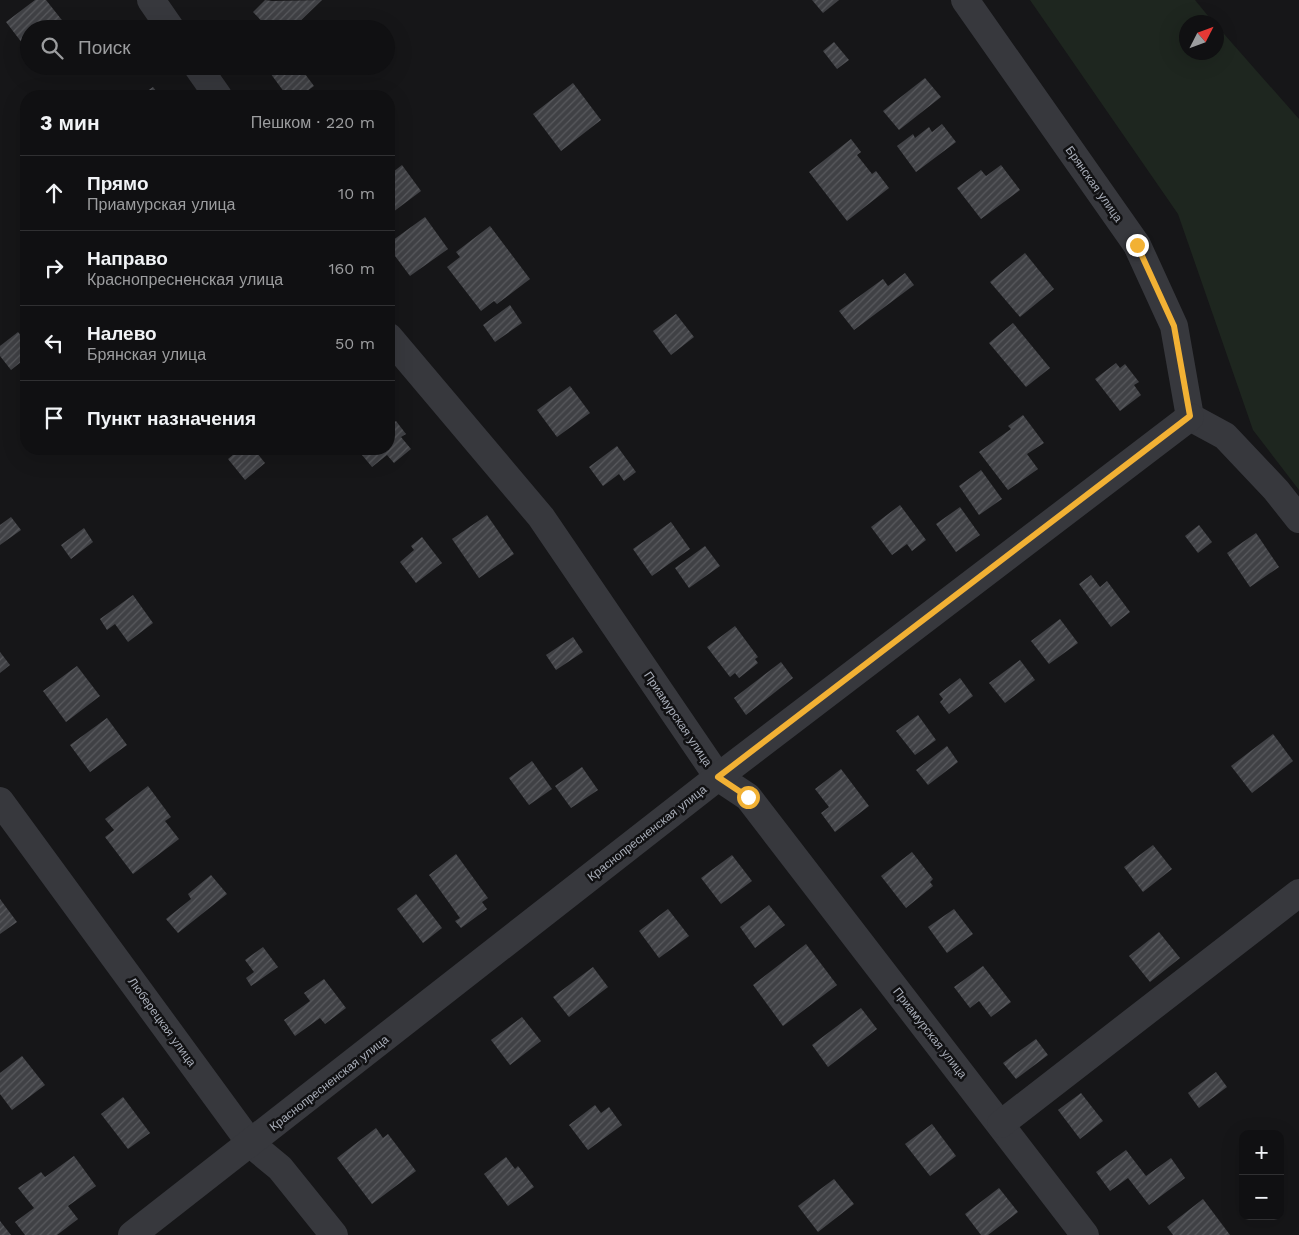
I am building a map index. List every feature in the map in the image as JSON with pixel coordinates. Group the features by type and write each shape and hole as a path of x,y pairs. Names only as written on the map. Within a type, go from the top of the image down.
{"street":[{"path":"151,0 165,20"},
{"name":"Брянская улица","path":"965,0 1137,245 1174,326 1190,416"},
{"path":"203,75 214,90"},
{"name":"Приамурская улица","path":"395,344 541,517 718,777 748,797 1085,1235"},
{"path":"1190,416 1226,436 1276,490 1299,519"},
{"name":"Краснопресненская улица","path":"132,1235 251,1144 718,777 1190,416"},
{"name":"Люберецкая улица","path":"0,800 251,1144 280,1168 334,1235"},
{"path":"1001,1124 1299,893"}],"shaded area":[{"path":"1030,0 1195,0 1207,15 1179,15 1179,60 1224,60 1224,34 1299,119 1299,490 1253,430 1178,214"}],"building":[{"path":"35,0 46,0 62,20 20,20 20,40 6,22"},
{"path":"265,0 322,0 301,20 261,20 253,12"},
{"path":"812,0 839,0 823,13"},
{"path":"834,42 849,60 837,69 823,51"},
{"path":"272,75 306,75 314,86 308,90 283,90"},
{"path":"925,78 941,97 899,130 883,111"},
{"path":"573,83 601,120 561,151 533,114"},
{"path":"942,124 956,142 916,172 897,146 913,134 915,138 929,127 932,132"},
{"path":"851,139 861,152 857,155 872,174 876,171 889,188 847,221 809,172"},
{"path":"402,165 421,191 395,210 395,170"},
{"path":"1001,165 1020,190 981,219 957,188 981,170 986,176"},
{"path":"425,217 448,249 410,276 395,256 395,239"},
{"path":"490,226 530,279 497,304 494,301 481,311 447,267 460,257 456,252"},
{"path":"1025,253 1054,289 1020,317 990,282"},
{"path":"905,273 914,285 854,330 839,311 883,279 888,286"},
{"path":"510,305 522,323 495,342 483,325"},
{"path":"676,314 694,337 671,355 653,331"},
{"path":"1013,323 1050,368 1026,387 989,343"},
{"path":"18,332 20,334 20,363 11,370 0,356 0,346"},
{"path":"1116,363 1120,368 1125,364 1139,382 1134,385 1141,395 1120,411 1095,379"},
{"path":"570,386 590,413 557,437 537,410"},
{"path":"1023,415 1044,443 1027,454 1038,469 1008,490 979,452 1011,429 1008,426"},
{"path":"396,421 406,434 401,437 411,449 394,463 387,455 395,455"},
{"path":"617,446 636,472 624,481 619,474 603,486 589,467"},
{"path":"233,455 259,455 265,463 245,480 228,459"},
{"path":"362,455 387,455 372,467"},
{"path":"981,470 1002,499 979,515 959,486"},
{"path":"900,505 926,540 912,551 907,544 892,555 871,527"},
{"path":"960,507 980,535 956,552 936,524"},
{"path":"487,515 514,554 479,578 452,539"},
{"path":"11,517 21,530 0,545 0,525"},
{"path":"671,522 690,549 652,576 633,549"},
{"path":"1199,525 1212,542 1198,553 1185,536"},
{"path":"84,528 93,542 71,559 61,545"},
{"path":"1256,533 1279,567 1250,587 1227,553"},
{"path":"422,537 442,563 416,583 400,562 414,550 411,546"},
{"path":"705,546 720,566 689,588 675,568"},
{"path":"1091,575 1100,587 1107,581 1130,612 1111,627 1079,584"},
{"path":"133,595 153,623 128,642 115,624 107,630 100,619"},
{"path":"1060,619 1078,643 1049,664 1031,641"},
{"path":"735,626 758,657 755,659 758,663 739,678 735,673 730,677 707,647"},
{"path":"573,637 583,652 556,670 546,655"},
{"path":"0,652 10,665 0,673"},
{"path":"1020,660 1035,680 1005,703 989,683"},
{"path":"781,662 793,678 746,715 734,698"},
{"path":"77,666 100,696 66,722 43,691"},
{"path":"960,678 973,696 949,714 940,702 943,699 939,694"},
{"path":"918,715 936,740 915,755 896,731"},
{"path":"107,718 127,745 90,772 70,745"},
{"path":"1273,734 1293,761 1252,793 1231,766"},
{"path":"947,746 958,762 928,785 916,770"},
{"path":"532,761 552,789 529,805 509,778"},
{"path":"582,767 598,790 571,808 555,786"},
{"path":"841,769 869,806 835,832 821,813 829,807 815,789"},
{"path":"148,786 171,817 165,821 179,839 133,874 105,837 114,830 105,819"},
{"path":"1153,845 1172,869 1143,892 1124,867"},
{"path":"912,852 933,879 930,882 933,886 906,908 881,876"},
{"path":"456,854 488,898 482,902 487,909 461,928 455,921 460,918 429,875"},
{"path":"732,855 752,881 721,904 701,878"},
{"path":"211,875 227,894 178,933 166,919 191,899 188,894"},
{"path":"416,894 442,928 423,943 397,909"},
{"path":"0,899 17,922 0,934"},
{"path":"769,905 785,925 755,948 740,927"},
{"path":"668,909 689,936 659,958 639,931"},
{"path":"954,909 973,934 947,953 928,927"},
{"path":"1159,932 1180,958 1150,982 1129,956"},
{"path":"806,944 837,985 783,1026 753,985"},
{"path":"263,947 278,967 251,986 246,978 254,972 245,960"},
{"path":"983,966 1011,1002 991,1017 979,1001 970,1008 954,987"},
{"path":"593,967 608,987 569,1017 553,997"},
{"path":"324,979 346,1008 325,1024 320,1018 295,1036 284,1020 310,1001 304,993"},
{"path":"861,1008 877,1029 828,1067 812,1045"},
{"path":"522,1017 541,1041 510,1065 491,1040"},
{"path":"1036,1039 1048,1055 1016,1079 1003,1063"},
{"path":"22,1056 45,1085 12,1110 0,1094 0,1073"},
{"path":"1216,1072 1227,1087 1199,1108 1188,1093"},
{"path":"1081,1093 1103,1121 1080,1139 1058,1110"},
{"path":"123,1097 150,1133 128,1149 101,1114"},
{"path":"595,1105 601,1113 609,1107 622,1125 588,1150 569,1125"},
{"path":"932,1124 956,1156 930,1176 905,1144"},
{"path":"376,1128 383,1138 388,1134 416,1171 372,1204 337,1158"},
{"path":"1126,1150 1146,1176 1171,1158 1185,1178 1149,1205 1128,1178 1110,1191 1096,1172"},
{"path":"74,1156 96,1186 68,1206 78,1219 57,1235 25,1235 15,1222 34,1208 18,1188 41,1172 45,1177"},
{"path":"506,1157 515,1169 518,1166 534,1187 508,1206 484,1174"},
{"path":"834,1179 854,1204 818,1232 798,1206"},
{"path":"999,1188 1018,1212 988,1235 981,1235 965,1214"},
{"path":"1203,1199 1230,1235 1173,1235 1167,1227"},
{"path":"0,1221 11,1235 0,1235"}],"route":[{"path":"748,797 718,777 1190,416 1174,326 1137,245"}]}
